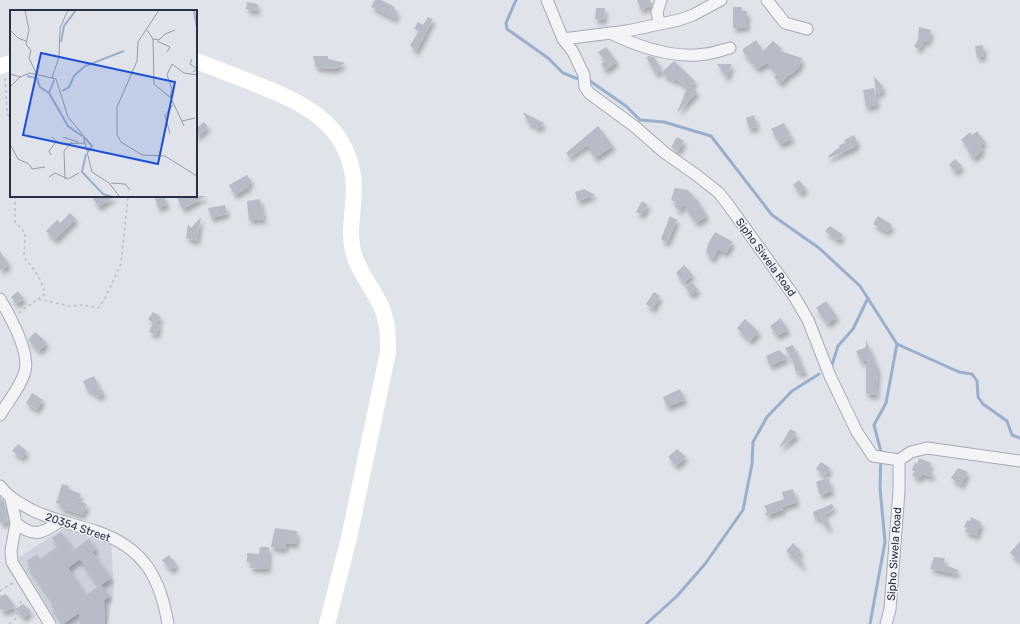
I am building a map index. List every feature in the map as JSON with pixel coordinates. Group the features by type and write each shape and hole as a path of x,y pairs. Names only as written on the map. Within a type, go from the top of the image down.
{"street":[{"name":"Sipho Siwela Road","path":"547,0 563,39 573,52 584,75 589,94 718,192 794,296 808,320 830,376 857,432 880,458 899,460 899,491 890,609 886,624"},
{"path":"659,23 657,12 661,0"},
{"path":"563,39 610,33 679,20 693,15 721,0"},
{"path":"771,2 785,23 808,28"},
{"path":"610,33 639,46 676,54 707,54 730,48"},
{"path":"197,61 270,90 308,107 333,130 344,147 351,164 354,188 350,227 353,249 359,268 383,311 388,332 388,352 350,530 327,624"},
{"path":"0,299 10,318 25,354 26,364 22,380 0,415"},
{"path":"899,460 911,452 927,448 1019,463"},
{"path":"0,486 11,499 16,523 11,556 17,571 29,592 50,624"},
{"name":"20354 Street","path":"11,499 44,516 95,531 119,541 132,551 152,572 157,580 162,593 168,624"},
{"path":"16,523 28,532 36,533 45,531 60,521"}],"path":[{"path":"5,64 6,111 10,123"},
{"path":"10,318 30,306 44,294 42,283 38,274 24,257 25,233 15,222 15,197"},
{"path":"38,299 70,306 83,305 98,308 104,300 121,264 128,197"},
{"path":"0,591 16,581 17,571"},
{"path":"9,624 15,619 22,598 29,592"}],"shaded area":[{"path":"64,528 111,542 114,590 107,624 58,624 18,558"}],"building":[{"path":"375,0 381,0 393,6 397,14 395,19 371,7"},
{"path":"637,0 650,0 652,5 641,10"},
{"path":"247,2 258,4 257,11 246,9"},
{"path":"733,7 742,7 742,11 747,11 747,27 733,28"},
{"path":"596,8 605,8 604,20 595,19"},
{"path":"428,17 433,19 416,52 410,45 419,31 414,29 418,22 423,25"},
{"path":"919,27 931,30 928,42 923,41 921,47 918,49 914,46 918,40"},
{"path":"756,40 763,51 773,41 782,49 780,51 802,58 799,67 790,75 789,74 781,83 774,77 777,74 767,63 757,69 743,52 743,49"},
{"path":"983,45 984,56 977,58 975,46"},
{"path":"606,47 617,62 605,70 601,64 605,61 598,52"},
{"path":"313,56 328,56 328,59 345,63 335,69 316,67"},
{"path":"646,57 654,57 662,70 656,74"},
{"path":"674,61 695,81 691,86 697,92 677,113 687,88 676,79 674,81 669,77 668,78 662,72"},
{"path":"717,64 732,64 727,78"},
{"path":"874,76 883,87 881,93 876,94"},
{"path":"874,88 877,105 866,107 863,90"},
{"path":"523,113 544,123 538,129 533,124 530,125"},
{"path":"754,115 757,127 749,129 746,118"},
{"path":"204,122 208,127 197,137 197,127"},
{"path":"784,123 792,139 780,144 771,129"},
{"path":"598,126 613,146 595,158 587,145 569,157 566,153"},
{"path":"977,131 985,142 980,146 983,150 974,158 967,149 969,148 961,140 970,132 972,135"},
{"path":"854,135 858,144 854,146 855,147 829,158 828,156 840,147 839,145 845,143 844,140"},
{"path":"677,137 684,141 678,152 671,147"},
{"path":"955,159 962,166 956,172 949,165"},
{"path":"247,175 252,182 248,184 249,187 235,195 229,185"},
{"path":"799,180 806,189 800,193 793,185"},
{"path":"675,188 688,190 698,201 707,216 696,223 683,204 680,211 675,207 676,202 671,200"},
{"path":"584,189 595,195 578,201 575,192"},
{"path":"206,196 183,209 177,197 184,198"},
{"path":"96,197 114,197 99,207 93,199"},
{"path":"164,197 167,205 158,208 155,198"},
{"path":"260,199 264,219 249,220 247,201"},
{"path":"642,201 648,205 642,215 636,212"},
{"path":"225,205 227,214 211,218 208,208"},
{"path":"70,213 76,219 55,240 46,231 57,220 60,223"},
{"path":"670,216 677,220 667,243 661,239"},
{"path":"878,216 892,225 887,232 873,224"},
{"path":"201,217 197,241 186,238 188,224 191,228"},
{"path":"830,226 842,234 841,239 837,240 825,231"},
{"path":"715,232 733,242 726,253 718,249 715,256 711,259 706,252 708,244"},
{"path":"0,251 9,265 0,271"},
{"path":"684,265 693,275 684,283 676,273"},
{"path":"692,282 698,290 691,295 685,287"},
{"path":"18,291 24,299 16,304 11,297"},
{"path":"654,292 660,296 653,309 646,304"},
{"path":"826,301 837,317 827,324 816,308"},
{"path":"153,312 161,317 156,324 160,325 156,335 149,332 153,323 148,319"},
{"path":"781,318 788,330 777,336 770,326"},
{"path":"745,319 759,332 750,341 737,328"},
{"path":"35,332 47,343 39,351 28,340"},
{"path":"866,340 878,369 876,395 866,394 866,360 861,362 856,351 866,347"},
{"path":"793,345 805,372 801,374 799,371 796,372 793,361 785,348"},
{"path":"779,350 788,358 770,366 766,356"},
{"path":"94,376 100,389 104,392 99,397 90,390 88,391 83,381"},
{"path":"680,389 685,400 667,407 663,397"},
{"path":"32,393 43,400 37,410 26,403"},
{"path":"790,429 796,432 795,437 779,448"},
{"path":"18,444 27,451 22,458 12,451"},
{"path":"677,449 686,457 676,466 668,457"},
{"path":"919,458 931,463 928,470 933,474 932,477 922,474 919,479 912,475 915,471 912,470 915,462 917,464"},
{"path":"821,462 830,468 825,476 816,469"},
{"path":"958,468 968,472 961,485 951,478"},
{"path":"828,478 832,491 820,495 816,482"},
{"path":"62,484 69,486 68,489 81,494 78,501 87,504 83,515 60,508 61,505 56,503"},
{"path":"793,489 797,502 782,507 783,510 765,516 767,511 764,506 784,499 782,492"},
{"path":"0,497 4,501 8,523 0,523"},
{"path":"832,504 834,508 824,514 830,528 828,529 819,517 815,519 813,512"},
{"path":"971,517 981,522 977,536 965,532 967,528 964,527 967,520 970,521"},
{"path":"275,528 297,531 296,544 286,543 285,549 271,547"},
{"path":"61,532 74,550 89,539 96,549 92,552 111,578 101,585 110,596 104,600 105,624 80,624 79,613 63,624 51,605 54,603 27,564 29,563 27,561 37,554 40,559 58,546 52,538","holes":["80,559 99,586 86,595 68,568"]},
{"path":"1020,541 1020,562 1010,553"},
{"path":"793,543 801,551 798,554 804,568 786,551"},
{"path":"260,547 269,547 268,569 250,568 251,562 247,562 247,553 259,554"},
{"path":"169,555 177,565 171,570 162,560"},
{"path":"934,557 945,558 943,564 958,570 957,574 930,569"},
{"path":"6,594 15,607 4,612 3,609 0,610 0,596"},
{"path":"23,604 31,611 24,618 15,609"}],"waterway":[{"path":"516,0 506,23 507,29 548,58 563,73 581,80"},
{"path":"587,81 590,81 626,106 640,120 664,122 711,136 772,215 819,248 860,286 897,344 959,372 972,374 977,381 978,397 983,404 1007,421 1012,435 1020,438"},
{"path":"831,368 838,346 853,329 868,298"},
{"path":"870,624 885,542 880,488 881,452 874,425 886,403 897,344"},
{"path":"646,624 677,596 705,564 743,510 752,464 753,442 767,417 792,391 819,374"}]}
